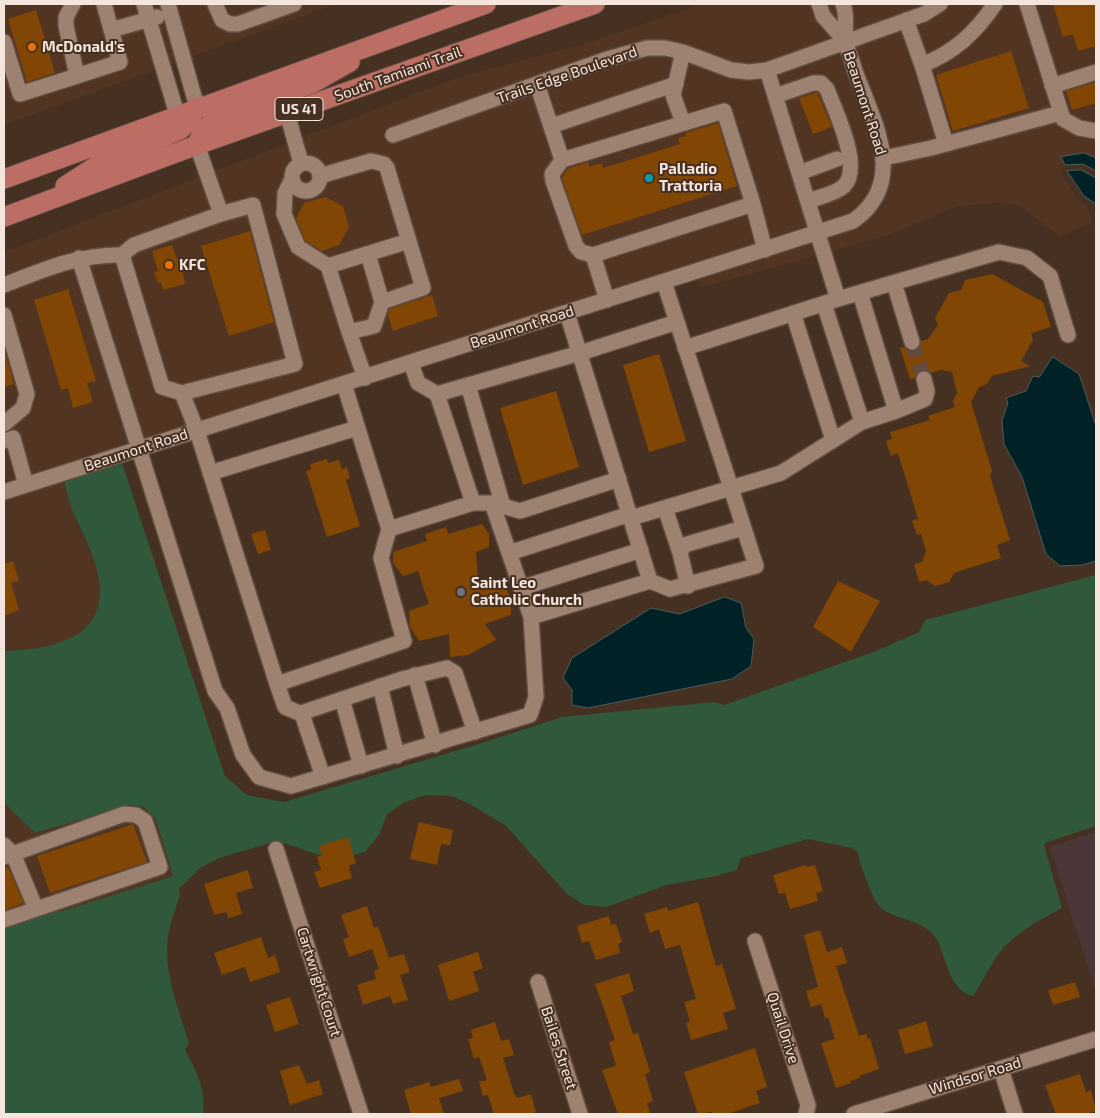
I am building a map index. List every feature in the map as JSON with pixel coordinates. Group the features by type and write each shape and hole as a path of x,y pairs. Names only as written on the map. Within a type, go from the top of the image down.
{"main road":[{"name":"US 41","path":"4,179 177,114 486,4"},
{"name":"South Tamiami Trail","path":"4,217 197,145 595,4"},
{"path":"197,145 201,134 208,124 218,118 313,83 392,37"},
{"path":"30,207 99,164 180,130 189,121 197,107"}],"street":[{"path":"73,4 66,17 66,26 77,76"},
{"path":"4,42 20,94 120,62 104,4"},
{"path":"144,4 177,114"},
{"path":"215,4 222,20 230,24 238,24 294,4"},
{"name":"Beaumont Road","path":"819,4 823,16 846,42"},
{"name":"Beaumont Road","path":"4,492 852,221 865,212 879,192 883,179 884,158 846,42 846,10 844,4"},
{"name":"Trails Edge Boulevard","path":"393,135 646,48 665,48 683,52 731,70 749,72 767,70 924,14 940,4"},
{"path":"922,65 942,57 970,36 995,4"},
{"path":"1027,4 1060,113 1068,123 1079,128 1096,131"},
{"path":"111,30 148,19 169,8 197,107"},
{"path":"906,20 946,144"},
{"path":"683,52 673,95 683,124"},
{"path":"767,70 818,233 831,302 862,422"},
{"path":"1052,86 1096,72"},
{"path":"775,96 813,83 822,83 827,89 847,145 851,164 848,180 838,190 808,201"},
{"path":"537,84 562,160"},
{"path":"551,126 676,84"},
{"path":"753,204 593,255 581,252 576,246 552,174 562,160 724,111 753,204 765,250"},
{"path":"287,113 301,164"},
{"path":"884,158 946,144 1060,113"},
{"path":"197,145 221,214"},
{"path":"799,173 838,159"},
{"path":"292,179 297,187 306,191 314,188 320,176 371,162 384,164 423,288 382,302"},
{"path":"320,176 314,165 301,164 294,170 285,193 284,214 298,247 328,266 365,378"},
{"path":"4,285 79,258 98,254 122,255 134,245 253,204 295,364 182,393 162,387 122,255"},
{"path":"328,266 409,241"},
{"path":"685,348 999,252 1027,258 1050,276 1068,335"},
{"path":"349,332 374,326 382,302 368,254"},
{"path":"593,255 607,300"},
{"path":"79,258 215,691 227,708 243,755 259,777 291,786 435,745 530,715 536,697 531,617 509,553 468,385"},
{"path":"531,617 650,581 670,589 688,586 756,566 664,282"},
{"path":"894,283 912,342"},
{"path":"860,293 896,410"},
{"path":"567,313 620,479 650,581"},
{"path":"793,314 833,440"},
{"path":"4,315 27,394 23,408 4,424"},
{"path":"437,394 580,353 677,322"},
{"path":"411,363 418,383 437,394 473,503"},
{"path":"509,553 781,473 862,422 925,399 927,391 924,379"},
{"path":"277,684 404,641 381,558 389,529 344,384"},
{"path":"182,393 197,431 285,706 302,714 380,686 447,668 455,674 475,732"},
{"path":"210,473 357,428"},
{"path":"4,441 12,438 26,485"},
{"path":"389,529 473,503 497,504 520,511 620,479"},
{"path":"665,508 680,553 688,586"},
{"path":"680,553 684,546 743,528"},
{"path":"521,588 641,550"},
{"path":"409,677 435,745"},
{"path":"380,686 397,756"},
{"path":"342,699 362,766"},
{"path":"302,714 323,777"},
{"path":"4,920 160,867 145,821 136,815 124,814 7,852 36,909"},
{"name":"Cartwright Court","path":"276,849 361,1114"},
{"name":"Quail Drive","path":"755,941 808,1105 806,1114"},
{"name":"Bailes Street","path":"538,982 580,1114"},
{"name":"Windsor Road","path":"854,1114 1096,1039"},
{"path":"1000,1069 1015,1114"}],"shaded area":[{"path":"4,4 336,4 4,125"},
{"path":"701,4 1096,4 1096,158 1084,153 1061,158 1065,165 1061,173 1078,200 1087,206 1092,223 1059,236 1019,205 998,203 958,206 886,236 700,288 689,266 162,435 166,449 64,481 73,512 96,564 100,591 98,612 85,629 66,641 45,648 4,651 4,252 459,77 591,42"},
{"path":"4,803 35,833 131,805 144,807 156,819 173,876 62,911 56,910 4,929"},
{"path":"1096,832 1096,993 1050,847"}],"green space":[{"path":"122,463 225,776 247,795 284,802 562,717 714,702 724,705 876,651 919,632 925,620 1096,575 1096,826 1047,842 1044,845 1062,908 1027,928 1011,941 997,956 973,996 965,993 954,981 937,940 932,933 919,924 881,908 870,889 857,851 852,848 808,839 741,858 737,870 667,885 606,907 584,905 567,894 506,826 470,804 451,796 426,795 405,802 387,814 379,835 365,852 344,858 323,856 277,841 219,858 200,868 179,889 180,895 168,936 168,964 173,991 189,1043 185,1050 193,1064 202,1089 203,1114 4,1114 4,929 56,910 62,911 173,876 156,820 144,807 131,805 35,833 4,803 4,651 44,647 62,642 77,634 89,623 97,609 100,590 96,567 89,546 69,502 64,481"}],"water":[{"path":"1084,153 1096,158 1096,171 1083,164 1065,165 1061,157"},
{"path":"1081,170 1096,178 1096,204 1084,196 1067,171"},
{"path":"1053,357 1079,374 1096,426 1096,561 1082,565 1060,566 1046,554 1022,477 1004,444 1002,421 1008,403 1006,398 1026,391 1033,376 1039,377"},
{"path":"725,597 741,603 746,628 754,639 751,666 732,679 588,708 572,705 572,690 563,678 572,658 651,608 679,614"}],"building":[{"path":"1053,4 1096,4 1096,46 1078,51 1073,34 1063,37"},
{"name":"McDonald's","path":"36,10 55,73 27,82 8,19"},
{"path":"1011,51 1029,108 953,131 936,75"},
{"path":"1096,82 1096,103 1072,110 1066,91"},
{"path":"817,92 832,127 813,134 799,98"},
{"name":"Palladio Trattoria","path":"718,123 737,186 582,235 562,179 567,169 588,162 590,167 602,163 603,168 680,144 678,138 686,136 685,133"},
{"path":"325,197 343,206 349,227 339,245 322,251 305,241 296,218 304,203"},
{"path":"250,231 274,322 229,336 201,246"},
{"name":"KFC","path":"172,245 177,259 180,258 185,284 163,290 161,282 158,283 154,272 158,271 152,251"},
{"path":"992,274 1043,302 1051,327 1031,333 1033,340 1021,361 1030,366 992,376 987,384 979,387 971,402 992,471 990,476 1010,540 997,545 1001,558 954,573 949,582 935,586 926,580 919,582 914,564 922,562 926,551 921,534 917,535 912,521 918,519 898,453 891,456 886,441 892,439 890,432 930,420 928,416 955,407 953,401 957,393 952,372 941,370 931,373 922,370 917,373 915,378 910,379 900,348 904,347 910,351 918,349 921,341 928,339 938,325 935,318 949,293 961,290 965,280"},
{"path":"68,289 96,381 87,383 93,402 73,408 68,388 61,390 34,300"},
{"path":"432,295 438,316 393,331 388,315 389,309"},
{"path":"4,348 14,384 4,387"},
{"path":"659,354 686,441 649,452 623,365"},
{"path":"556,391 579,467 523,485 500,408"},
{"path":"327,459 328,463 339,460 342,469 347,467 350,478 346,480 360,526 327,537 306,471 311,469 310,464"},
{"path":"482,524 489,534 489,547 476,552 479,590 502,583 511,597 511,615 485,624 496,640 468,655 450,657 449,634 419,641 410,627 409,611 429,604 418,571 403,576 393,563 393,552 427,541 425,534 446,527 448,534"},
{"path":"265,530 271,550 258,554 251,534"},
{"path":"13,561 19,581 11,583 19,610 4,616 4,564"},
{"path":"838,581 880,601 851,652 813,627"},
{"path":"419,822 453,830 450,845 441,844 437,865 410,859"},
{"path":"133,824 147,862 50,893 37,856"},
{"path":"348,837 356,863 349,866 352,878 320,888 314,872 321,870 317,857 322,855 319,846"},
{"path":"806,865 807,867 815,865 823,891 816,893 818,901 790,909 785,893 779,894 773,875"},
{"path":"8,867 24,903 4,910 4,869"},
{"path":"248,870 253,888 236,893 242,914 228,918 227,912 214,915 204,884"},
{"path":"698,902 716,966 722,964 736,1009 723,1013 728,1029 691,1040 686,1023 690,1021 684,1002 696,999 680,945 665,949 659,929 650,933 644,914 667,907 668,911"},
{"path":"367,906 374,928 378,926 389,958 404,954 410,972 400,975 408,1000 393,1004 390,996 363,1005 357,985 376,979 374,971 379,969 372,949 349,957 343,939 349,937 341,915"},
{"path":"609,916 611,925 616,924 622,942 618,944 620,953 596,960 589,941 582,943 577,926"},
{"path":"820,930 827,952 842,947 847,963 836,966 859,1036 866,1034 868,1039 870,1038 879,1069 859,1076 860,1078 850,1081 851,1083 836,1088 821,1043 835,1039 828,1017 825,1018 821,1004 811,1007 806,991 818,987 804,935"},
{"path":"261,937 268,958 275,955 280,972 250,982 245,967 222,975 214,953"},
{"path":"478,952 483,968 473,972 479,991 449,1001 438,965"},
{"path":"629,973 634,991 621,996 633,1034 638,1033 650,1072 645,1074 653,1101 647,1103 650,1114 618,1114 602,1070 616,1066 609,1042 615,1040 595,984"},
{"path":"1075,982 1080,997 1053,1005 1048,990"},
{"path":"290,997 299,1024 275,1032 266,1005"},
{"path":"926,1021 933,1046 905,1054 898,1030"},
{"path":"495,1022 501,1041 509,1039 514,1055 503,1058 514,1093 517,1098 531,1094 536,1112 529,1114 494,1114 488,1095 483,1096 479,1082 487,1080 479,1057 474,1059 468,1039 473,1038 471,1030"},
{"path":"755,1048 767,1087 756,1091 760,1103 727,1114 713,1114 712,1112 698,1114 684,1072"},
{"path":"299,1065 307,1084 319,1080 323,1094 290,1105 280,1071"},
{"path":"1080,1074 1086,1092 1091,1090 1096,1111 1084,1114 1056,1114 1045,1085"},
{"path":"459,1079 463,1091 439,1098 444,1114 411,1114 404,1090 429,1082 431,1087"}],"tunnel":[{"path":"912,342 924,379"}],"place":[{"name":"McDonald's","path":"32,47"},
{"name":"Palladio Trattoria","path":"649,178"},
{"name":"KFC","path":"169,265"},
{"name":"Saint Leo Catholic Church","path":"461,592"}]}
